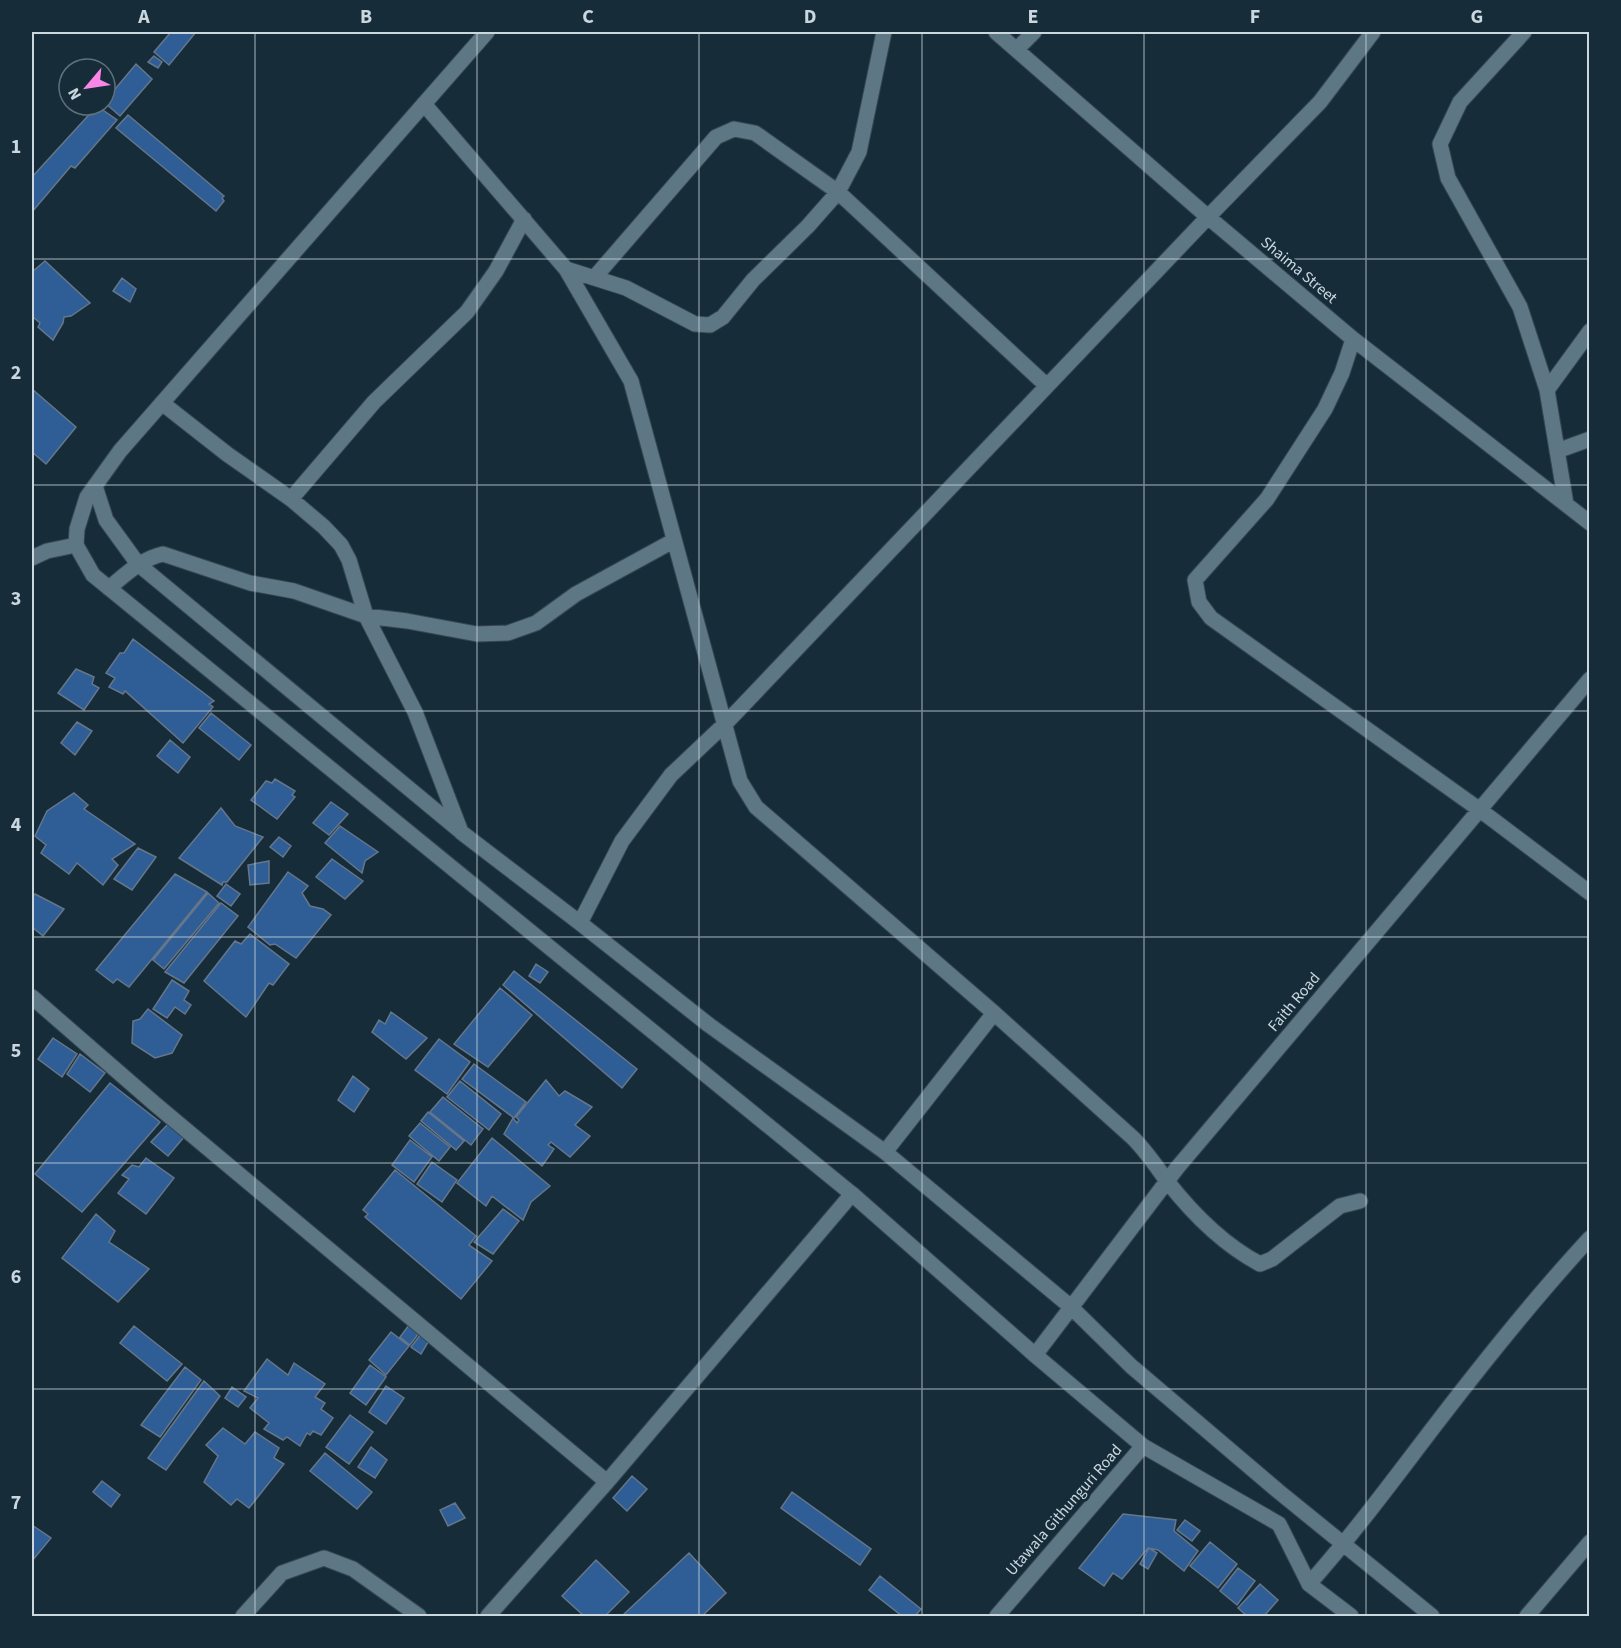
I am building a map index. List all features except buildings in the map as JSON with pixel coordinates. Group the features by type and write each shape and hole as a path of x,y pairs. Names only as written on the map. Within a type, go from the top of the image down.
{"street":[{"path":"487,32 120,451 87,497 77,529 76,545 93,575 852,1194 1035,1355 1143,1446"},
{"path":"566,268 626,288 695,324 710,325 723,317 753,280 838,192 859,152 884,32"},
{"name":"Shaima Street","path":"996,32 1208,217 1353,339 1590,523"},
{"path":"1017,49 1034,32"},
{"path":"580,923 622,841 671,775 724,724 1320,102 1373,32"},
{"path":"1524,32 1460,102 1440,144 1448,178 1520,307 1547,390 1566,504"},
{"path":"424,104 566,268 631,381 740,781 756,807 994,1013 1133,1138 1149,1154 1191,1210 1242,1254 1260,1264 1272,1259 1340,1206 1360,1201"},
{"path":"594,278 716,137 734,129 755,134 838,192 1047,386"},
{"path":"291,499 374,402 467,312 496,271 524,219"},
{"path":"1547,390 1590,331"},
{"path":"1353,339 1342,373 1325,409 1267,499 1195,580 1199,602 1210,618 1480,810 1590,893"},
{"path":"162,403 227,454 291,499 324,526 341,544 349,560 366,616 415,712 461,832"},
{"path":"1557,451 1590,439"},
{"path":"95,486 106,520 138,564 461,832 709,1025 885,1152 1071,1306 1131,1366 1432,1617"},
{"path":"109,588 138,564 163,554 250,583 294,591 366,616 477,634 508,633 536,623 576,594 674,541"},
{"path":"32,558 47,551 76,545"},
{"name":"Faith Road","path":"1035,1355 1167,1180 1590,679"},
{"path":"32,997 164,1111 607,1482"},
{"path":"885,1152 994,1013"},
{"path":"488,1617 607,1482 852,1194"},
{"path":"1310,1584 1344,1545 1445,1413 1560,1271 1590,1238"},
{"name":"Utawala Githunguri Road","path":"997,1617 1143,1446 1279,1524 1310,1584 1351,1617"},
{"path":"1527,1617 1590,1542"},
{"path":"243,1617 282,1573 324,1558 353,1569 419,1617"}]}
